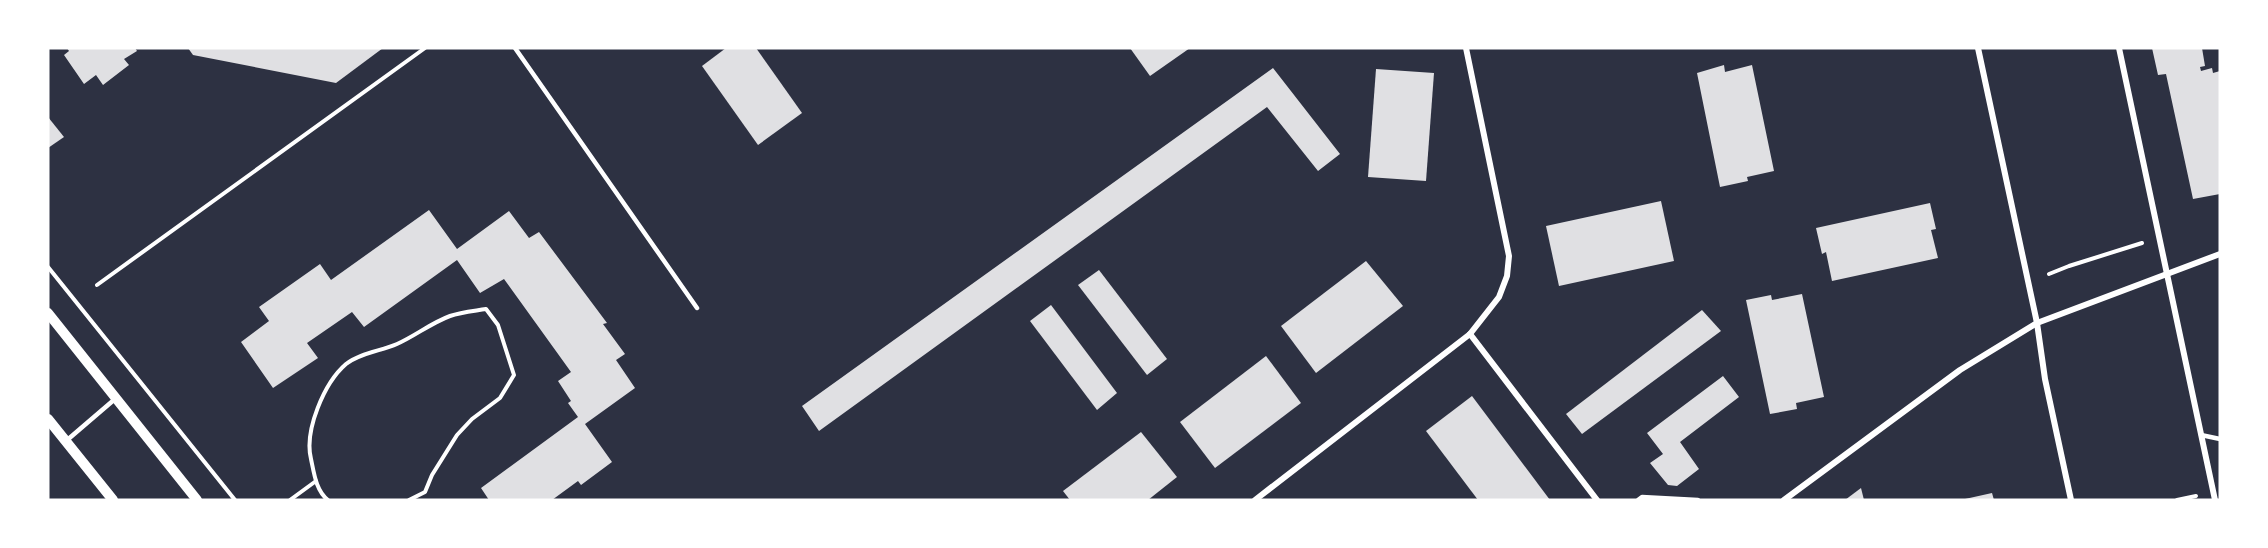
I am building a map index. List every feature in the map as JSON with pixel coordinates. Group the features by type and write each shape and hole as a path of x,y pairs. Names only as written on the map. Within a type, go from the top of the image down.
{"street":[{"path":"1255,500 1470,334 1499,297 1507,276 1509,256 1466,48"},
{"path":"1978,48 2037,323 2045,379 2071,500"},
{"path":"2119,48 2215,500"},
{"path":"1784,500 1960,370 2037,323 2220,254"},
{"path":"48,313 197,500"},
{"path":"1470,334 1597,500"},
{"path":"48,418 113,500"}],"lane":[{"path":"515,48 697,308"},
{"path":"66,441 115,399"},
{"path":"2201,435 2220,439"},
{"path":"1638,500 1642,497 1698,500"}],"path":[{"path":"98,285 425,48"},
{"path":"2049,274 2136,246"},
{"path":"48,267 235,500"},
{"path":"328,500 323,496 316,481 309,449 316,411 329,383 347,363 398,344 450,316 486,309 498,325 514,375 500,398 472,419 457,435 432,475 425,492 409,500"},
{"path":"290,500 316,481"},
{"path":"2177,500 2197,496"}],"building":[{"path":"67,48 135,48 137,51 124,59 129,65 103,85 96,75 84,84 64,55 69,51"},
{"path":"188,48 383,48 336,83 193,55"},
{"path":"726,48 756,48 802,113 758,145 702,66"},
{"path":"1130,48 1190,48 1150,76"},
{"path":"2152,48 2202,48 2205,66 2200,67 2201,71 2212,68 2213,73 2220,71 2220,194 2193,199 2166,74 2158,75"},
{"path":"1724,65 1725,72 1752,65 1774,171 1747,177 1748,181 1720,187 1697,73"},
{"path":"1273,68 1340,154 1318,171 1267,107 819,431 802,406"},
{"path":"1376,69 1434,73 1426,181 1368,177"},
{"path":"48,117 64,137 48,148"},
{"path":"1661,201 1674,261 1559,286 1546,226"},
{"path":"1930,203 1936,229 1931,230 1938,258 1832,281 1826,252 1822,254 1816,228"},
{"path":"429,210 457,249 509,211 529,238 539,232 607,323 603,324 625,354 616,360 635,388 585,424 612,462 581,485 578,481 552,500 489,500 481,488 578,417 568,403 571,401 558,381 571,372 504,279 480,293 457,260 364,327 352,312 307,343 318,358 273,388 241,342 269,321 259,307 320,264 331,280"},
{"path":"1366,261 1403,306 1316,373 1281,326"},
{"path":"1099,270 1167,359 1147,375 1078,285"},
{"path":"1802,294 1824,397 1796,403 1797,409 1770,414 1746,300 1771,295 1772,300"},
{"path":"1051,305 1117,393 1097,410 1030,321"},
{"path":"1702,310 1721,331 1582,434 1566,414"},
{"path":"1266,356 1301,403 1215,468 1180,422"},
{"path":"1723,376 1739,397 1680,442 1699,469 1677,486 1668,485 1650,463 1663,454 1647,433"},
{"path":"1472,396 1550,500 1478,500 1426,431"},
{"path":"1141,432 1177,477 1148,500 1070,500 1063,491"},
{"path":"1861,488 1864,500 1845,500"},
{"path":"1992,493 1994,500 1965,500 1965,499"}]}
